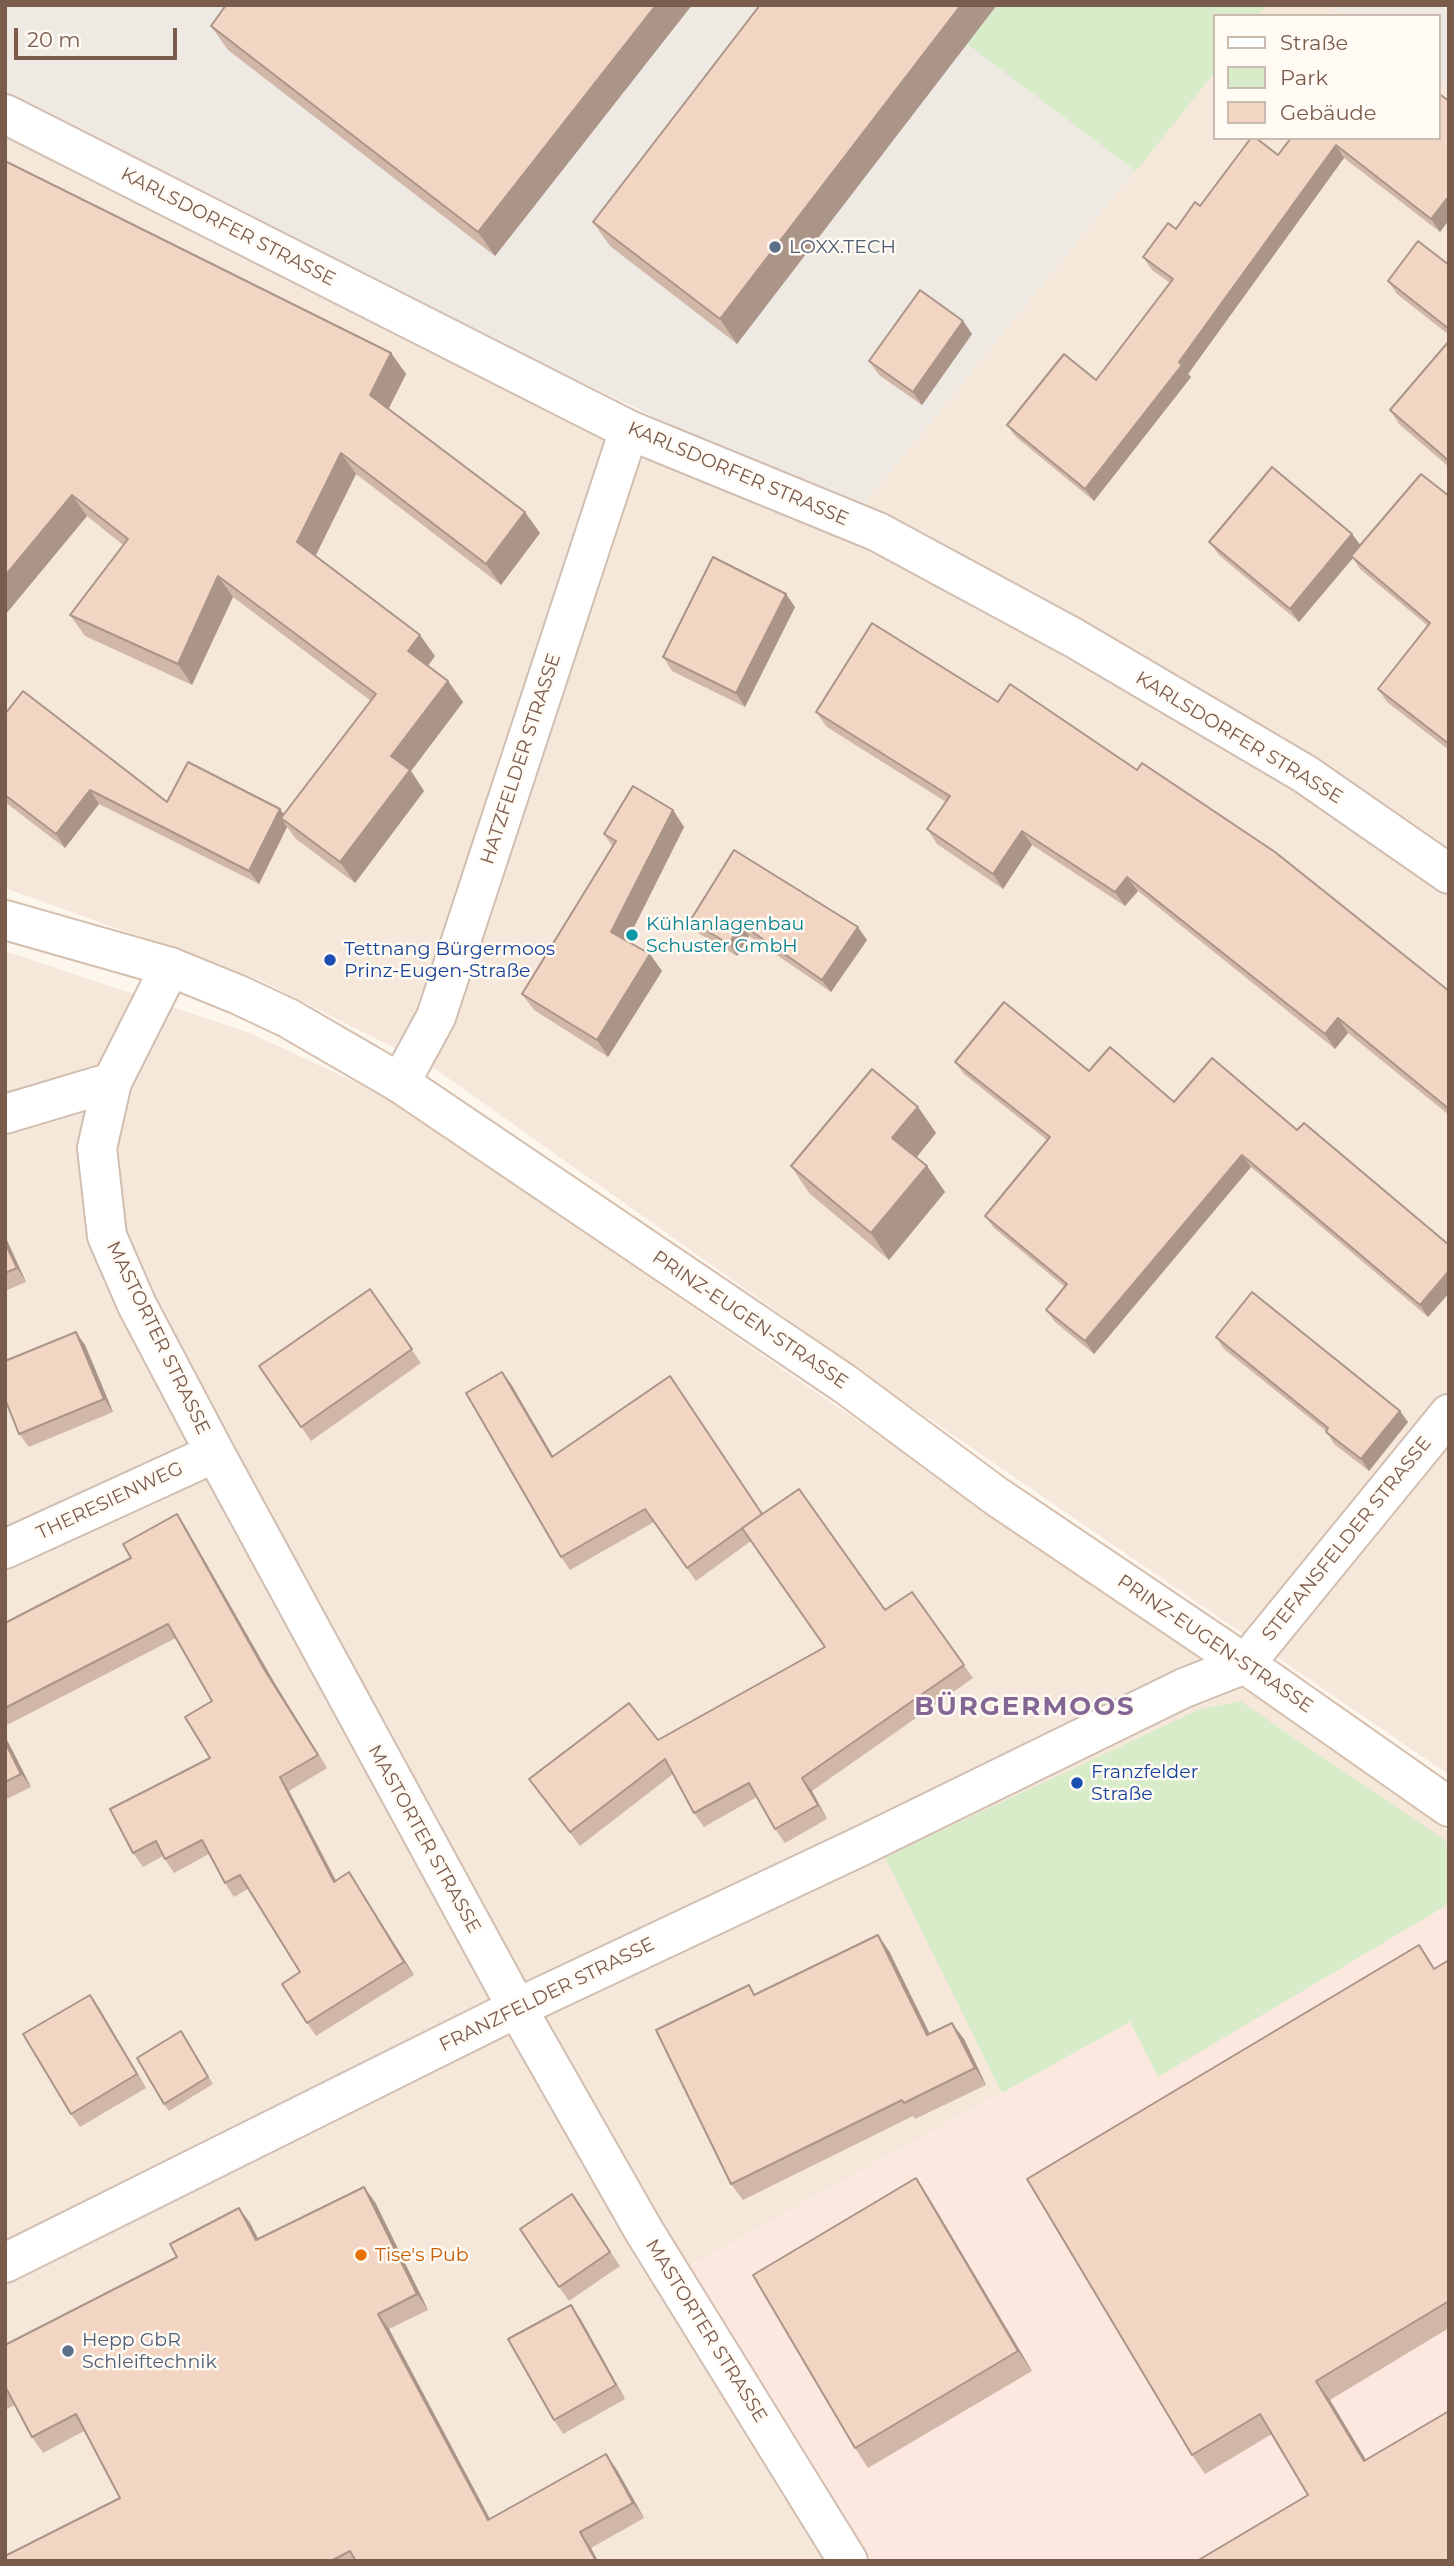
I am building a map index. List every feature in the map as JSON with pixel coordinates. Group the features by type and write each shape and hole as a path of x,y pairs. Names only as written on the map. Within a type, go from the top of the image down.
{"street":[{"name":"KARLSDORFER STRASSE","path":"5,114 629,430 878,532 1037,618 1304,774 1449,874"},
{"name":"HATZFELDER STRASSE","path":"400,1083 436,1017 629,430"},
{"name":"PRINZ-EUGEN-STRASSE","path":"5,920 170,967 288,1018 400,1083 837,1378 996,1496 1245,1664 1449,1807"},
{"name":"MASTORTER STRASSE","path":"170,967 112,1082 97,1148 107,1236 137,1305 215,1453 517,2008 644,2231 848,2561"},
{"path":"5,1114 112,1082"},
{"name":"STEFANSFELDER STRASSE","path":"1245,1664 1449,1415"},
{"name":"THERESIENWEG","path":"5,1549 215,1453"},
{"name":"FRANZFELDER STRASSE","path":"5,2263 517,2008 859,1847 1184,1688 1245,1664"}],"shaded area":[{"path":"5,5 1266,5 1259,14 1212,14 1212,75 856,514 5,104"},
{"path":"1266,5 1330,5 1343,14 1259,14"},
{"path":"1330,5 1449,5 1449,85 1440,79 1440,14 1343,14"},
{"path":"1212,75 1212,140 1440,140 1440,79 1449,85 1449,1775 909,1405 434,1068 262,981 5,888 5,117 854,529 856,514"},
{"path":"5,951 250,1033 385,1096 1235,1680 1449,1832 1449,1904 1129,2022 689,2267 834,2561 5,2561"},
{"path":"1449,1904 1449,2561 871,2561 689,2267 1130,2022 1158,2076"}],"green space":[{"path":"997,5 1266,5 1259,14 1212,14 1212,76 1136,171 967,44"},
{"path":"1240,1701 1449,1843 1449,1904 1158,2077 1130,2022 1002,2093 885,1857 1198,1710"}],"building":[{"path":"226,5 656,5 478,232 211,26"},
{"path":"760,5 961,5 720,319 593,222"},
{"path":"1440,94 1449,101 1449,196 1431,219 1336,145 1179,362 1182,365 1085,489 1007,425 1064,354 1096,380 1173,279 1143,257 1168,223 1176,229 1195,202 1200,206 1250,140 1259,140 1278,155 1289,140 1440,140"},
{"path":"5,161 391,353 370,395 525,512 486,564 341,453 297,542 420,635 408,651 448,681 391,756 410,770 340,862 281,818 376,694 218,576 178,664 70,615 128,539 72,495 5,576"},
{"path":"1418,241 1449,265 1449,329 1388,281"},
{"path":"920,290 963,321 913,392 869,361"},
{"path":"1449,341 1449,461 1390,410"},
{"path":"1272,467 1352,534 1290,609 1209,542"},
{"path":"1421,474 1449,496 1449,744 1378,689 1430,623 1351,556"},
{"path":"713,557 786,594 736,693 663,657"},
{"path":"872,623 998,702 1010,684 1137,770 1142,763 1275,852 1449,991 1449,1109 1338,1018 1325,1034 1127,877 1115,892 1022,831 993,874 927,829 950,796 816,712"},
{"path":"23,691 167,802 188,762 280,809 249,871 90,790 56,834 5,795 5,714"},
{"path":"633,786 673,810 611,932 650,954 597,1040 522,994 616,841 604,834"},
{"path":"734,850 858,927 822,980 741,924 729,944 690,921"},
{"path":"1004,1002 1089,1071 1110,1047 1174,1102 1212,1058 1297,1130 1304,1123 1449,1245 1449,1271 1420,1305 1242,1155 1085,1341 1046,1310 1067,1284 985,1216 1050,1137 955,1062"},
{"path":"872,1069 918,1107 892,1138 927,1166 871,1233 791,1166"},
{"path":"5,1243 17,1268 5,1273"},
{"path":"370,1289 412,1349 301,1427 259,1366"},
{"path":"1252,1292 1400,1411 1361,1459 1326,1432 1328,1428 1216,1337"},
{"path":"76,1332 104,1399 19,1434 5,1399 5,1361"},
{"path":"502,1372 552,1457 670,1376 762,1514 687,1568 645,1509 561,1557 466,1393"},
{"path":"799,1489 885,1610 912,1592 964,1665 802,1778 818,1805 775,1829 749,1783 694,1813 665,1759 570,1832 529,1779 629,1703 658,1740 825,1647 742,1528"},
{"path":"177,1514 264,1669 318,1755 280,1777 334,1882 349,1872 404,1962 307,2023 282,1984 300,1972 240,1875 225,1883 202,1840 165,1859 156,1841 133,1853 110,1809 210,1758 185,1717 212,1701 168,1624 5,1708 5,1623 131,1558 123,1544"},
{"path":"5,1742 21,1774 5,1782"},
{"path":"878,1935 927,2035 952,2023 975,2068 904,2103 902,2100 731,2184 656,2030 749,1985 754,1995"},
{"path":"1419,1945 1434,1969 1449,1960 1449,2301 1316,2381 1364,2461 1449,2411 1449,2561 1197,2561 1308,2495 1260,2414 1192,2455 1027,2179"},
{"path":"90,1995 137,2074 71,2114 23,2034"},
{"path":"181,2031 208,2077 164,2104 137,2058"},
{"path":"916,2178 1018,2351 855,2448 753,2275"},
{"path":"364,2187 417,2294 378,2314 488,2520 606,2454 633,2503 580,2532 596,2561 356,2561 350,2551 331,2561 5,2561 5,2556 120,2498 76,2414 32,2437 5,2389 5,2345 177,2257 170,2244 239,2208 256,2240"},
{"path":"572,2194 610,2252 559,2287 520,2229"},
{"path":"571,2305 616,2385 554,2420 508,2339"}],"place":[{"name":"LOXX.TECH","path":"775,247"},
{"name":"Kühlanlagenbau Schuster GmbH","path":"632,935"},
{"name":"Tettnang Bürgermoos Prinz-Eugen-Straße","path":"330,960"},
{"name":"Franzfelder Straße","path":"1077,1783"},
{"name":"Tise's Pub","path":"361,2255"},
{"name":"Hepp GbR Schleiftechnik","path":"68,2351"}],"district":[{"name":"BÜRGERMOOS","path":"1025,1707"}]}
